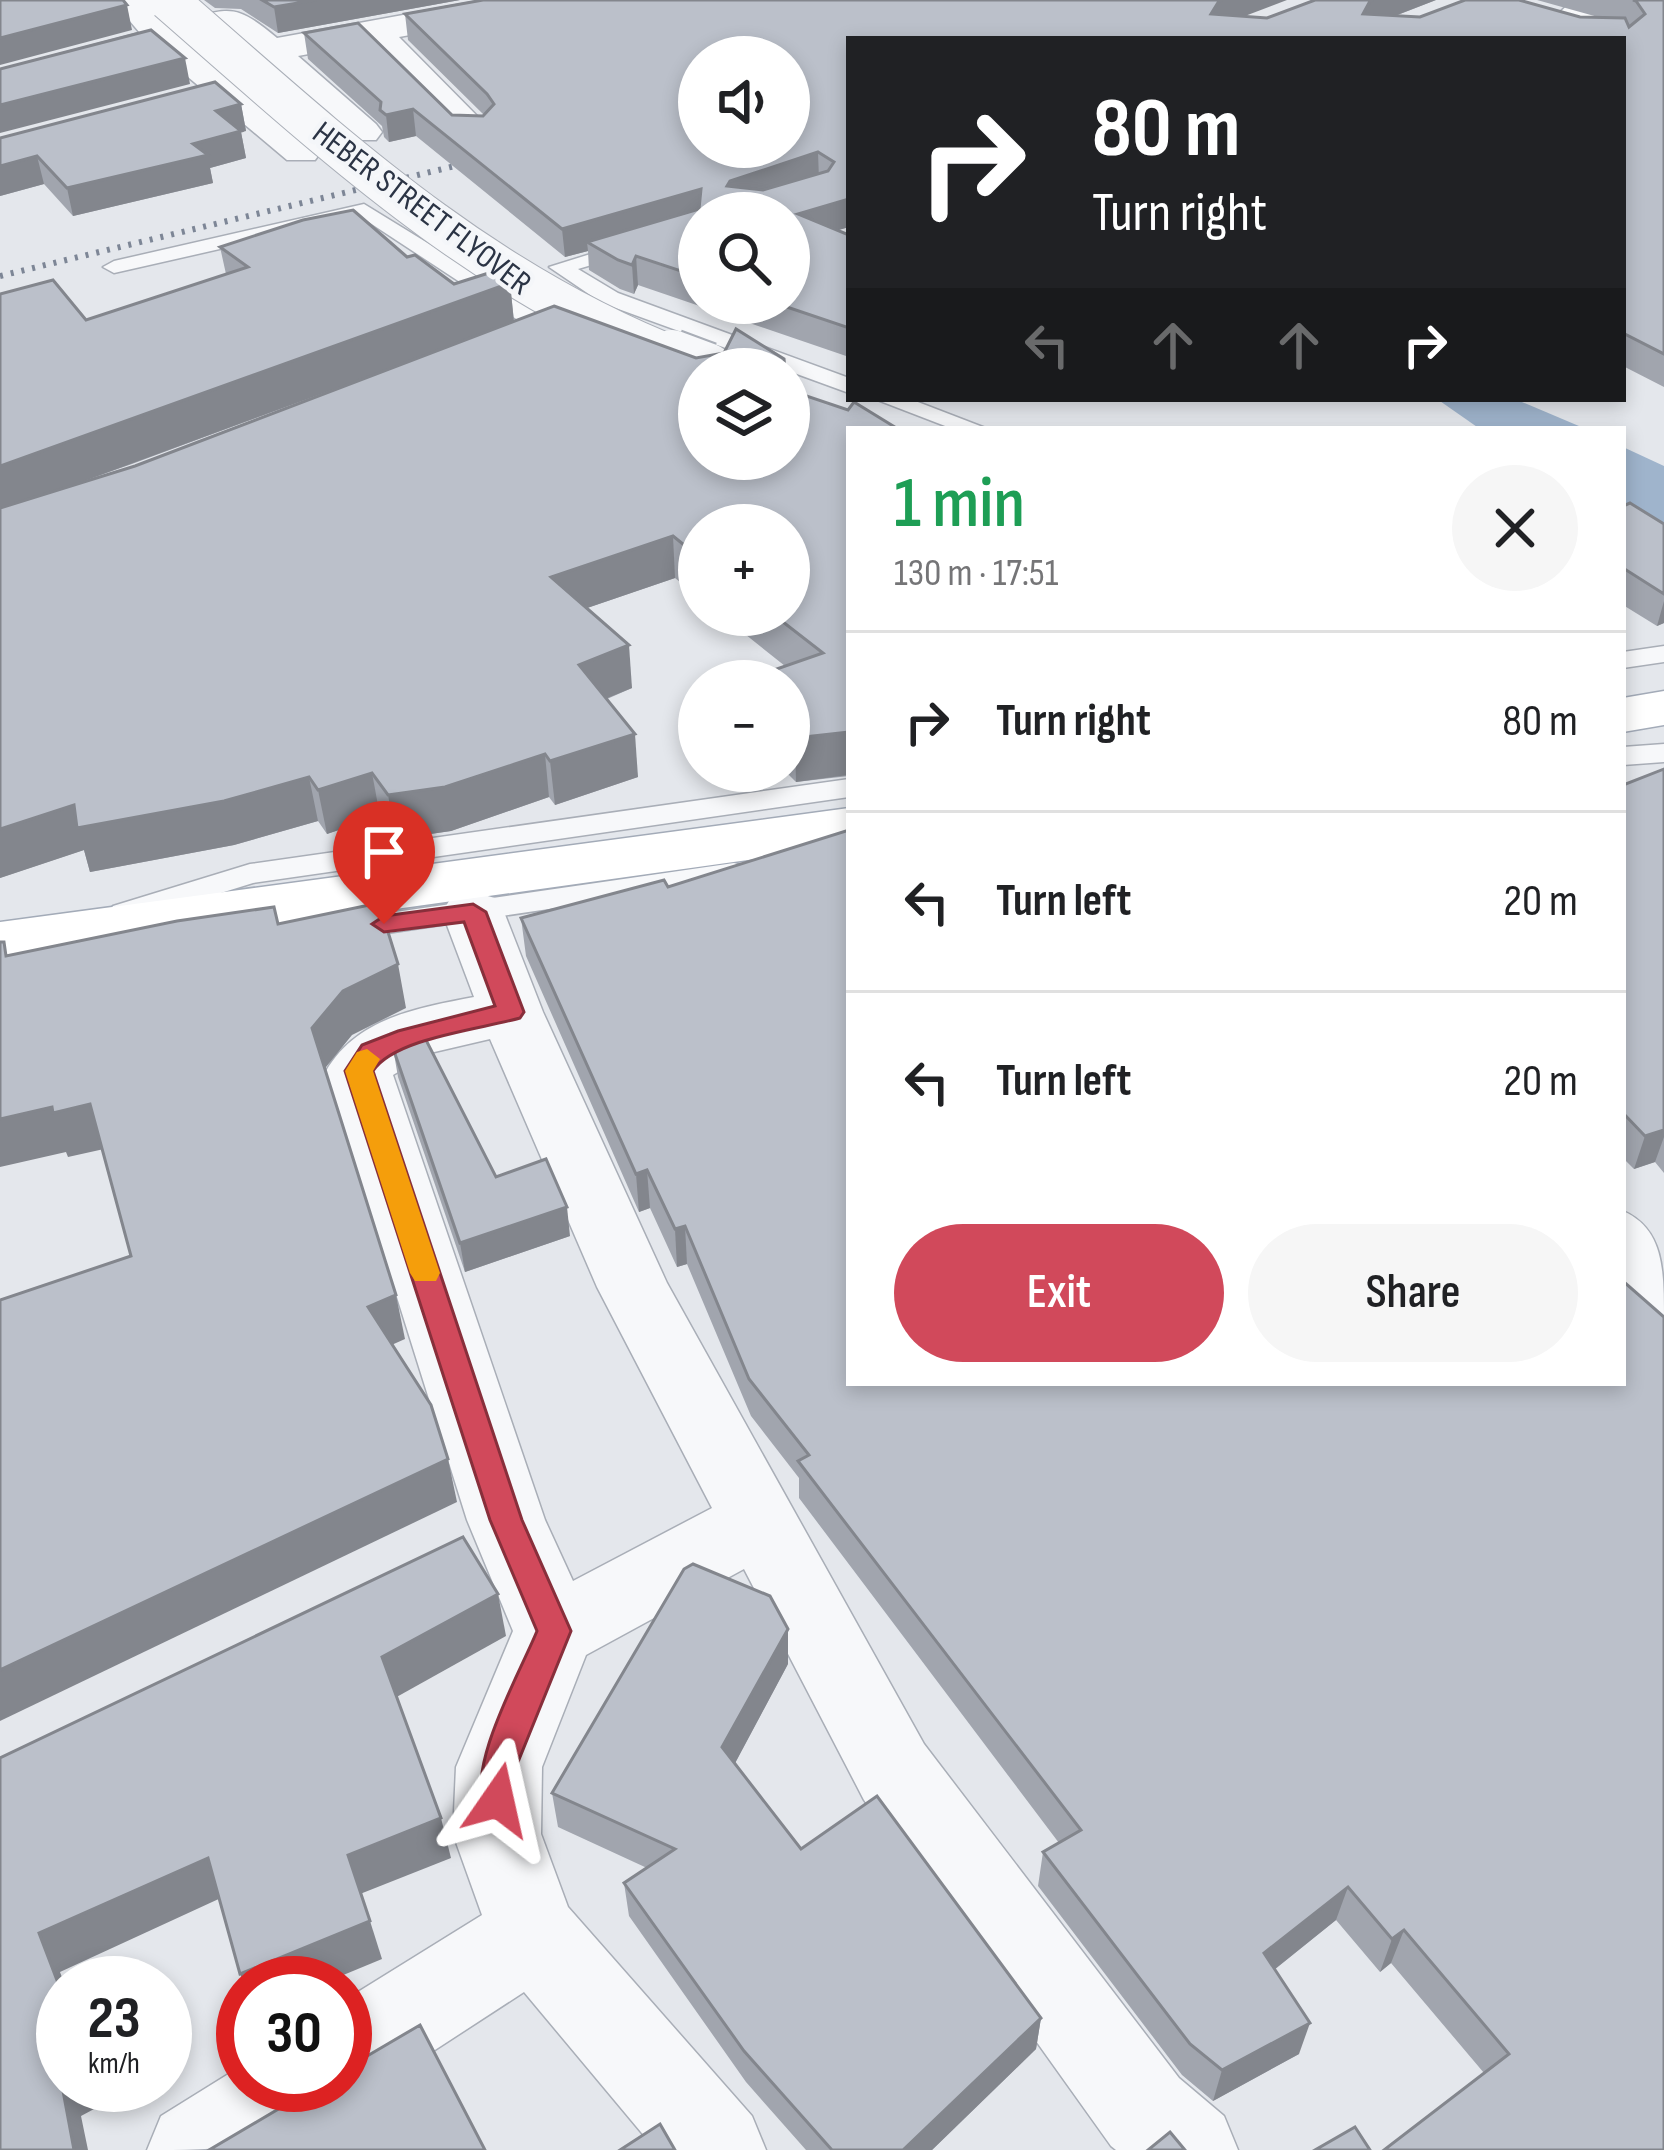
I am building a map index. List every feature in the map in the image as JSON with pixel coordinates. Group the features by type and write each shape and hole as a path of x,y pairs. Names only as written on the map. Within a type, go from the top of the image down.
{"main road":[{"path":"1626,714 1664,708"},
{"path":"0,943 65,932 182,937 846,827"}],"street":[{"path":"130,0 168,20 232,90 301,152"},
{"path":"270,50 544,0"},
{"path":"0,82 168,20 222,10 362,132"},
{"name":"HEBER STREET FLYOVER","path":"168,20 304,117 444,230 500,268 603,329 678,358"},
{"path":"370,31 472,131"},
{"path":"187,102 232,90"},
{"path":"502,346 547,329"},
{"path":"810,406 866,426"},
{"path":"473,912 511,1012 633,1287 894,1772 1145,2112 1190,2150"},
{"path":"511,1012 407,1037 371,1052 359,1071 474,1535 554,1631"},
{"path":"1626,1242 1664,1292"},
{"path":"718,2150 532,1934 496,1834 499,1767 554,1631 759,1522"},
{"path":"372,2037 532,1934"},
{"path":"195,2150 255,2112"}],"lane":[{"path":"113,267 364,210 547,329 678,377"},
{"path":"678,232 560,268 610,298 846,385"},
{"path":"547,329 610,298"},
{"path":"896,402 967,426"},
{"path":"1626,660 1664,654"},
{"path":"1626,756 1664,753"},
{"path":"65,932 250,874 846,788"},
{"path":"318,933 846,856"}],"water":[{"path":"1441,402 1522,402 1579,426 1476,426"},
{"path":"1626,448 1664,466 1664,549 1626,527"}],"building":[{"path":"0,0 123,0 127,5 0,38"},
{"path":"262,0 316,0 274,7"},
{"path":"483,0 1222,0 1211,14 1267,18 1315,0 1373,0 1363,14 1420,17 1465,0 1519,0 1580,17 1625,18 1629,27 1645,14 1633,0 1664,0 1664,354 1626,335 1626,36 846,36 846,200 810,210 810,192 701,189 562,229 413,109 386,115 380,110 381,102 304,33 358,23 452,115 483,116 494,104 405,14"},
{"path":"151,30 185,58 0,105 0,69"},
{"path":"215,82 241,104 216,111 241,131 193,144 208,155 67,188 37,156 0,166 0,138"},
{"path":"353,210 407,257 415,255 454,284 492,272 510,283 0,466 0,294 53,280 86,320 248,267 220,247 303,220"},
{"path":"678,215 678,270 636,256 632,265 587,242"},
{"path":"810,219 846,234 846,327 810,315"},
{"path":"554,306 678,351 678,480 810,480 810,397 848,410 854,402 893,426 846,426 846,732 810,736 810,660 803,660 823,653 801,636 810,636 810,504 678,504 678,540 673,536 551,577 629,645 579,665 635,734 550,761 545,754 445,787 388,795 372,773 318,790 309,777 224,801 77,828 74,805 0,829 0,508 135,466"},
{"path":"736,329 766,348 726,348"},
{"path":"1626,505 1664,524 1664,594 1626,570"},
{"path":"1664,769 1664,1130 1645,1136 1626,1116 1626,784"},
{"path":"846,831 846,1386 1626,1386 1626,1284 1664,1317 1664,2150 1384,2150 1509,2054 1404,1930 1392,1939 1348,1887 1264,1953 1310,2023 1222,2070 1190,2044 1043,1852 1081,1830 798,1461 809,1455 749,1379 685,1226 675,1229 647,1170 636,1174 521,918 664,880 668,887"},
{"path":"379,903 398,964 343,991 312,1028 396,1295 368,1307 431,1405 448,1459 0,1670 0,1300 131,1256 90,1104 0,1119 0,942 4,942 6,956 177,921 274,907 278,924"},
{"path":"418,1033 424,1036 496,1177 546,1159 567,1207 460,1243 393,1048"},
{"path":"463,1537 498,1594 382,1657 441,1818 348,1855 370,1921 284,1956 235,1956 208,1858 39,1933 48,1956 36,1956 36,2112 67,2112 74,2150 0,2150 0,1758"},
{"path":"693,1564 770,1596 788,1629 722,1747 801,1849 877,1796 1041,2018 903,2150 832,2150 744,2051 624,1883 675,1849 552,1793 684,1569"},
{"path":"420,2025 485,2150 209,2150 273,2112 372,2112 372,2053"},
{"path":"660,2124 675,2150 620,2150"},
{"path":"1355,2127 1370,2150 1315,2150"},
{"path":"1170,2132 1185,2150 1148,2150"}],"railway":[{"path":"0,276 484,159"}],"slow traffic":[{"path":"367,1059 359,1071 425,1273"}],"route":[{"path":"384,924 473,912 511,1012 407,1037 371,1052 359,1071 506,1520 554,1631 499,1767 498,1800"}]}
